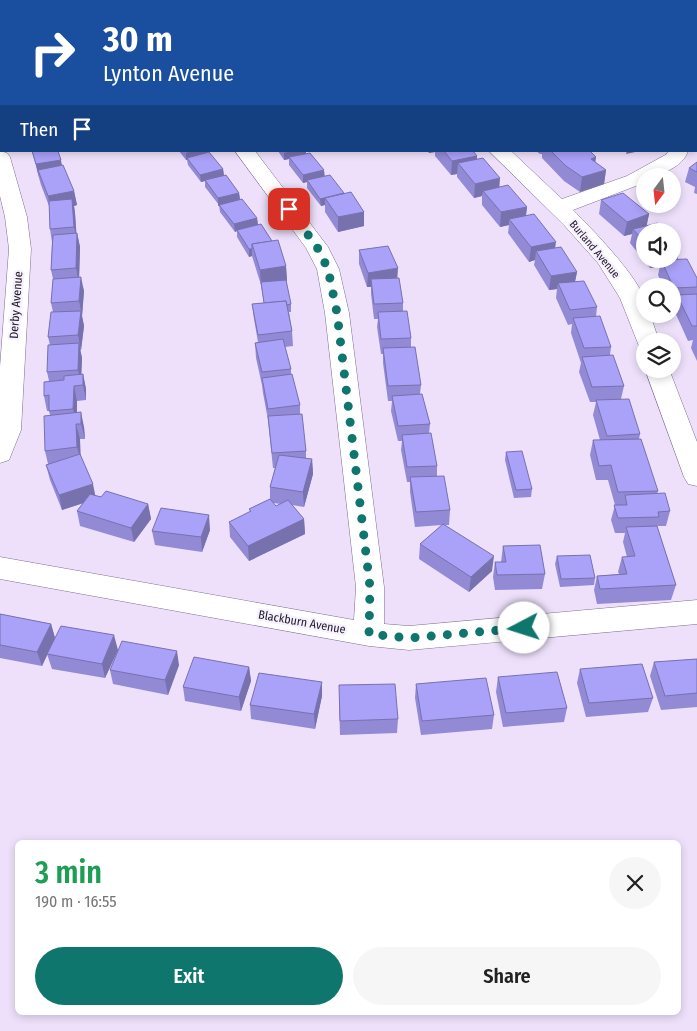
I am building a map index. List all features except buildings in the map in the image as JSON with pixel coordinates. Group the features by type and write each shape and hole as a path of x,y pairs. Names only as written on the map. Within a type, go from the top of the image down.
{"street":[{"path":"246,152 317,247 328,269 337,313 370,587 369,634"},
{"name":"Burland Avenue","path":"501,152 578,226 618,275 632,298 645,333"},
{"path":"558,208 634,180 676,157 678,152"},
{"name":"Derby Avenue","path":"0,157 16,217 20,249 8,430 0,454"},
{"path":"661,378 697,477"},
{"name":"Blackburn Avenue","path":"0,568 369,634 409,638 697,612"}],"route":[{"path":"289,209 317,247 328,269 337,313 370,587 369,634 409,638 524,628"}]}
